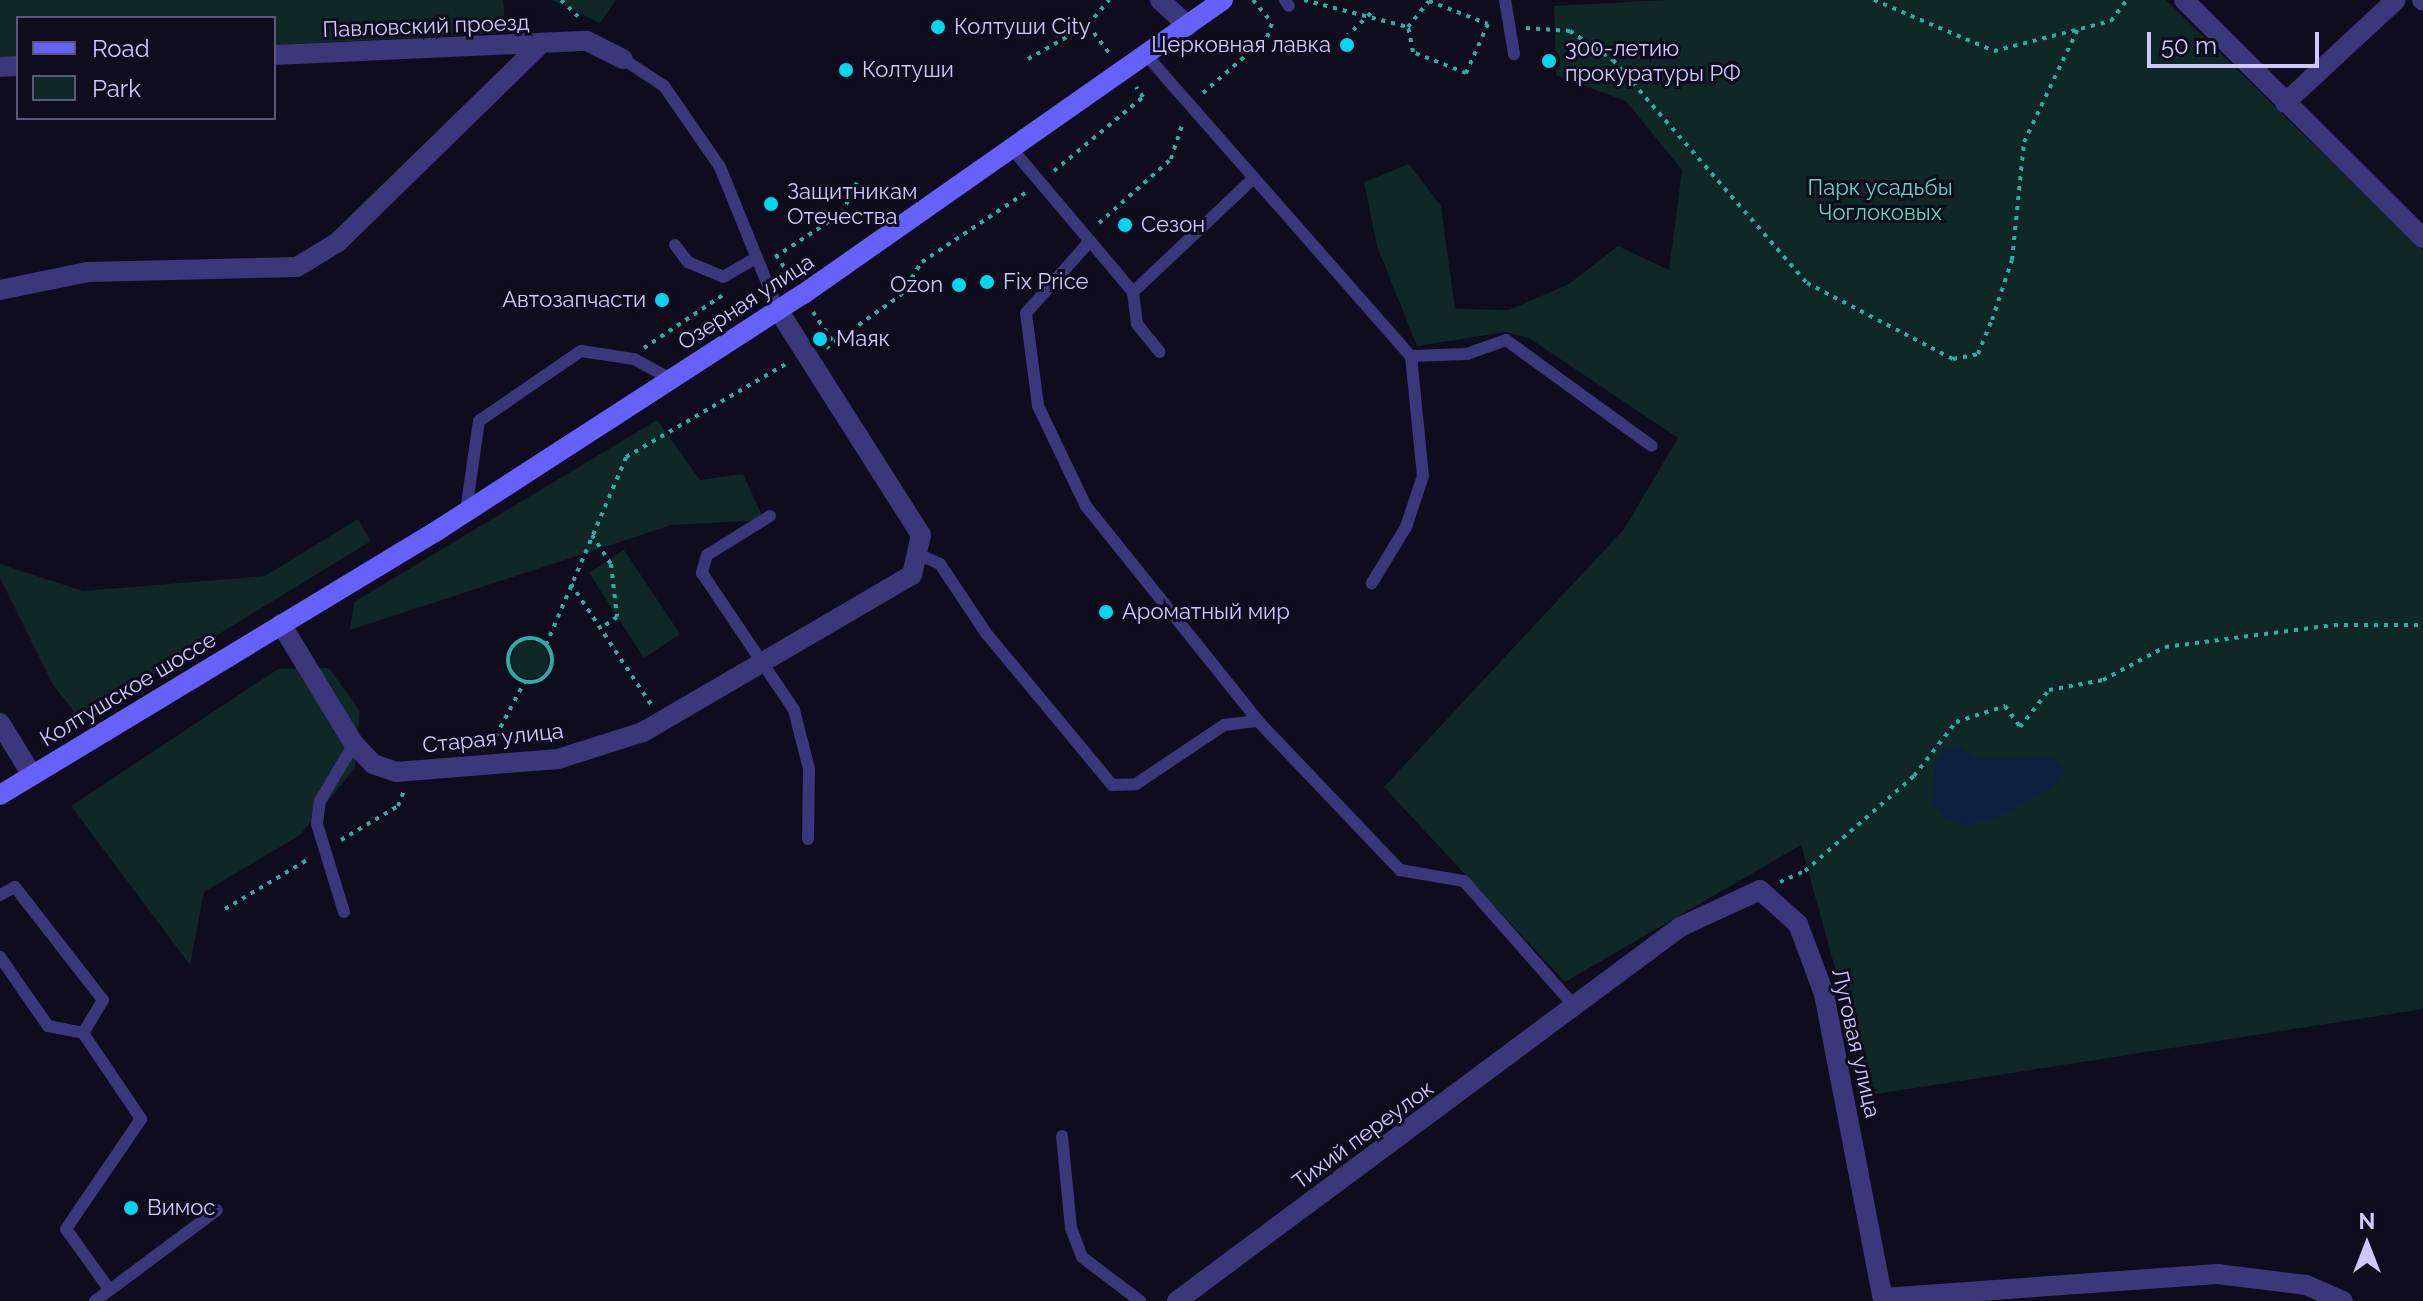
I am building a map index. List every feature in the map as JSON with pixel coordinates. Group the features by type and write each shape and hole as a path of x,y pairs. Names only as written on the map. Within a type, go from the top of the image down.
{"main road":[{"name":"Озерная улица","path":"281,624 466,511 778,310 1147,56 1223,0"},
{"name":"Колтушское шоссе","path":"0,795 281,624"}],"street":[{"path":"1160,0 1188,26"},
{"path":"2184,0 2423,238"},
{"path":"2285,103 2396,0"},
{"name":"Павловский проезд","path":"276,55 538,47 587,41 623,59"},
{"path":"0,290 88,272 297,267 338,242 538,47"},
{"path":"778,310 805,358 921,535 922,556"},
{"name":"Старая улица","path":"281,624 354,744 373,764 396,772 558,759 663,722 912,575 922,556"},
{"path":"0,723 32,775"},
{"path":"1576,1008 1680,927 1760,890"},
{"name":"Луговая улица","path":"1760,890 1798,924 1824,994 1883,1300"},
{"name":"Тихий переулок","path":"1177,1301 1576,1008"},
{"path":"1883,1300 2217,1274 2306,1285 2343,1301"}],"lane":[{"path":"1505,0 1507,27 1514,54"},
{"path":"1147,56 1252,180 1411,356 1423,476 1406,527 1372,583"},
{"path":"623,59 664,86 720,167 778,310"},
{"path":"1012,149 1037,185 1088,238 1133,292 1137,324 1160,352"},
{"path":"1133,292 1252,180"},
{"path":"1088,238 1026,313 1038,406 1086,506 1258,721 1400,870 1464,881 1576,1008"},
{"path":"675,245 688,262 723,277 757,257"},
{"path":"1411,356 1467,354 1506,340 1652,446"},
{"path":"466,511 479,421 581,351 634,359 671,379"},
{"path":"770,516 702,562 760,667 794,710 809,769 808,839"},
{"path":"922,556 940,564 986,633 1112,785 1136,784 1224,725 1258,721"},
{"path":"344,912 317,824 320,801 354,744"},
{"path":"0,895 15,887 103,1000 83,1033"},
{"path":"0,957 48,1026 83,1033 141,1119 66,1229 109,1289"},
{"path":"1062,1136 1071,1228 1082,1257 1140,1301"},
{"path":"95,1301 217,1210"}],"path":[{"path":"1028,59 1088,25 1109,0"},
{"path":"1304,0 1371,13 1408,27"},
{"path":"1874,0 1994,51 2111,21 2127,0"},
{"path":"1429,1 1488,24 1466,73 1413,52 1408,27 1429,1"},
{"path":"1346,37 1371,13"},
{"path":"1088,238 1171,159 1189,105 1267,37 1272,23"},
{"path":"546,645 626,457 805,358 901,295 922,262 1037,185 1143,97 1088,25"},
{"path":"1507,27 1570,31 1613,60 1807,283 1953,359 1978,354 1992,320 2012,260 2024,142 2078,29"},
{"path":"592,535 611,564 617,617 601,628"},
{"path":"571,584 663,722"},
{"path":"1760,890 1805,871 1914,776 1956,722 2005,706 2020,727 2049,690 2103,680 2165,647 2334,625 2423,625"},
{"path":"481,765 525,681 549,673 553,656 546,645 526,637 511,646 507,664 525,681"}],"green space":[{"path":"0,0 503,0 506,33 276,45 276,16 16,16 16,58 0,58"},
{"path":"552,0 616,0 600,23"},
{"name":"Парк усадьбы Чоглоковых","path":"1666,0 2166,0 2423,251 2423,1009 1870,1095 1801,845 1565,982 1384,787 1624,529 1678,438 1529,338 1505,332 1417,346 1377,246 1364,182 1409,164 1441,206 1455,309 1509,310 1569,284 1618,246 1669,270 1682,170 1626,101 1556,75 1554,6"},
{"path":"657,420 700,480 743,474 764,520 672,525 350,630 354,602"},
{"path":"358,519 371,541 80,719 53,685 0,578 0,564 83,591 265,576"},
{"path":"624,550 680,634 644,658 589,573"},
{"path":"530,641 543,647 549,660 543,673 530,679 517,673 511,660 517,647"},
{"path":"329,668 360,711 355,768 300,835 204,892 190,965 71,806 278,669"}],"water":[{"path":"1961,747 1976,759 2052,758 2064,770 2051,788 1994,819 1966,825 1947,820 1932,802 1935,764 1946,749"}],"place":[{"name":"Колтуши City","path":"938,27"},
{"name":"Церковная лавка","path":"1347,45"},
{"name":"300-летию прокуратуры РФ","path":"1549,61"},
{"name":"Колтуши","path":"846,70"},
{"name":"Защитникам Отечества","path":"771,204"},
{"name":"Сезон","path":"1125,225"},
{"name":"Fix Price","path":"987,282"},
{"name":"Ozon","path":"959,285"},
{"name":"Автозапчасти","path":"662,300"},
{"name":"Маяк","path":"820,339"},
{"name":"Ароматный мир","path":"1106,612"},
{"name":"Вимос","path":"131,1208"}]}
